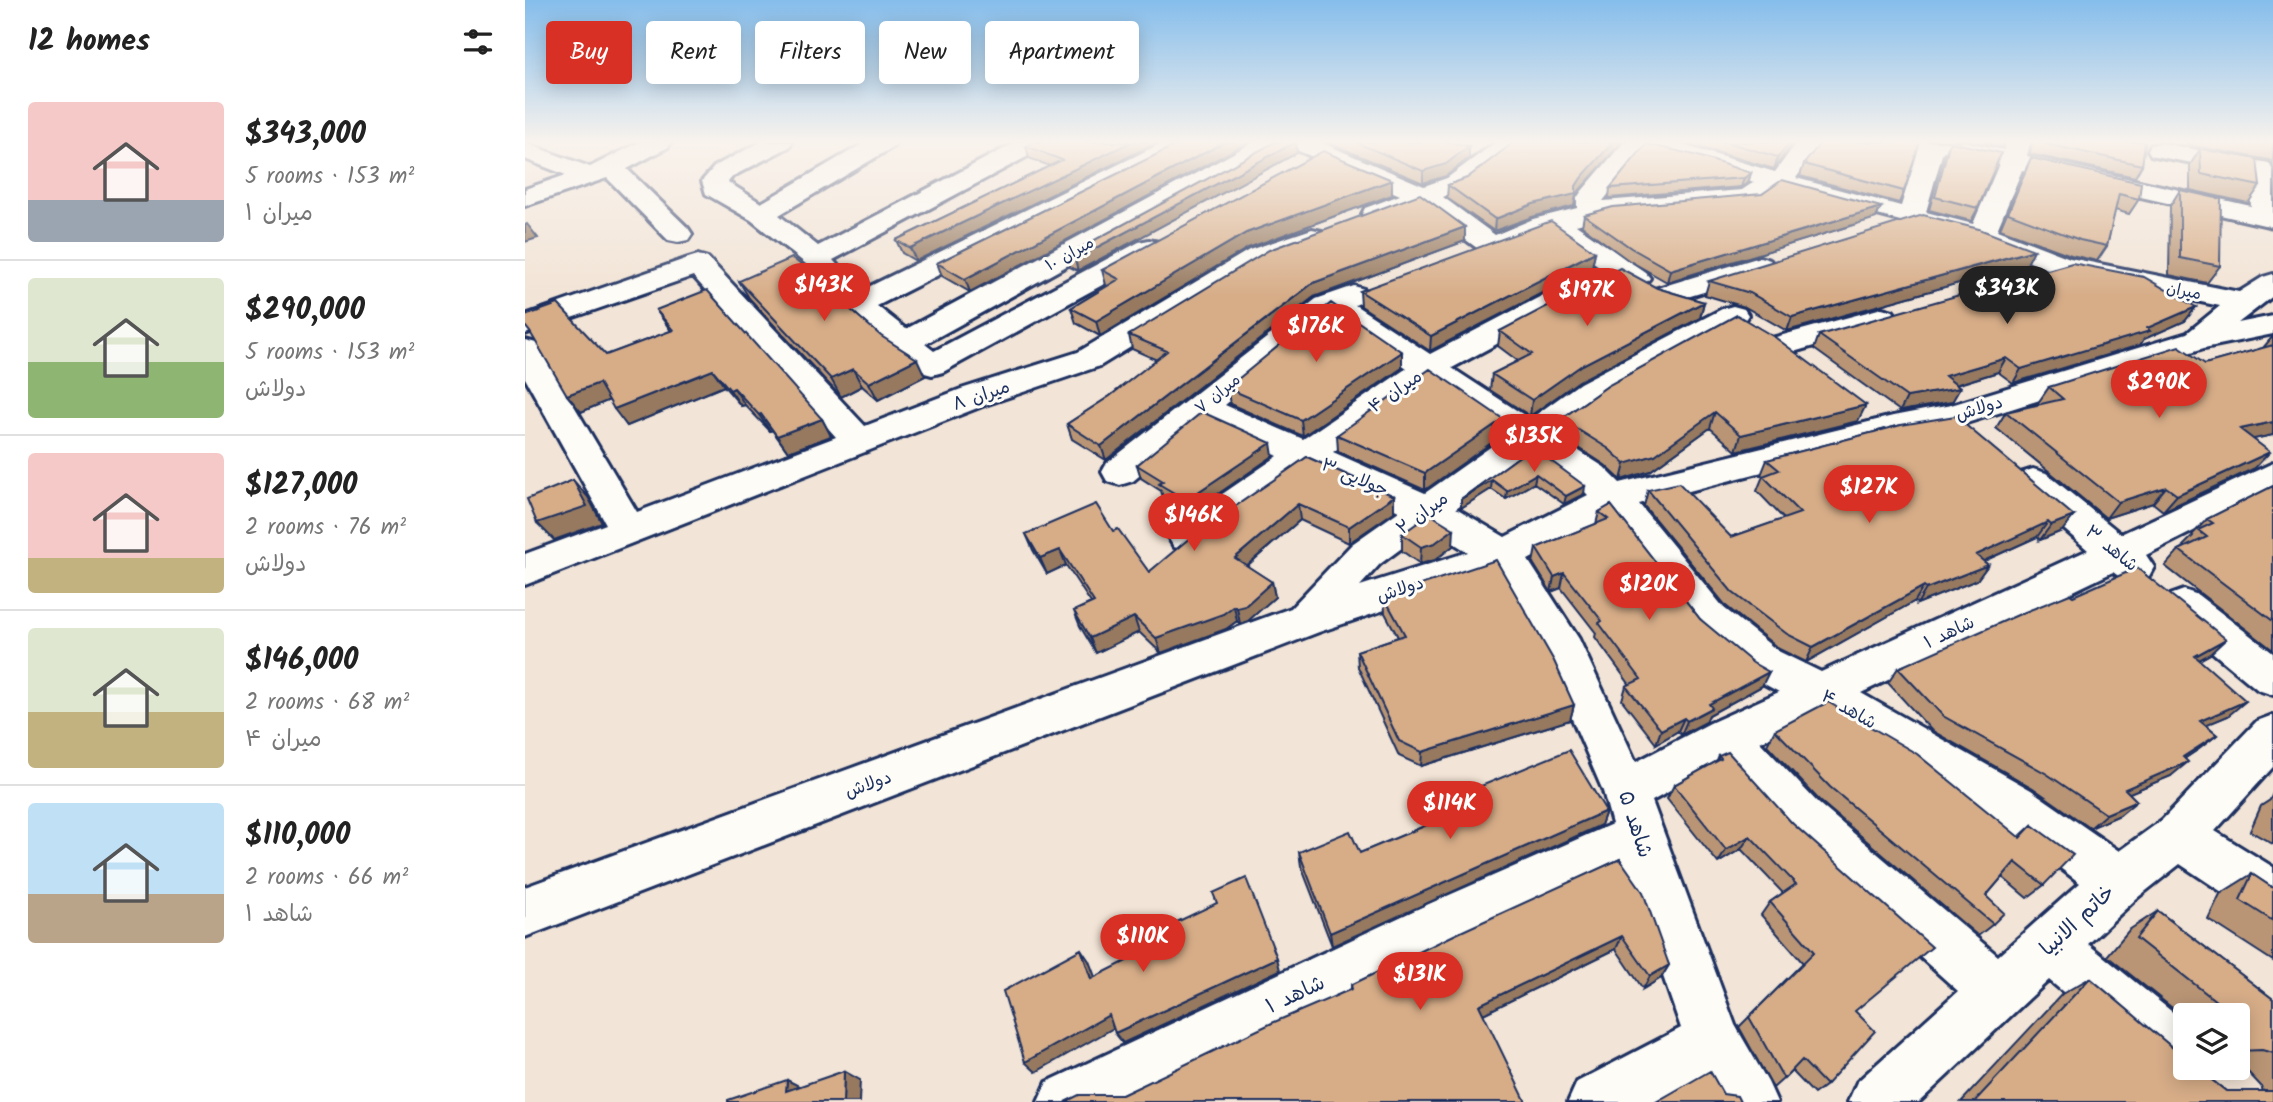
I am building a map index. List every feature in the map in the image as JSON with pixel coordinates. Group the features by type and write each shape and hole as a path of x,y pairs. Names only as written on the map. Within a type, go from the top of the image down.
{"street":[{"path":"628,193 678,234"},
{"path":"725,193 761,214 816,258 856,305 972,397"},
{"path":"761,214 796,193"},
{"path":"816,258 939,193"},
{"path":"856,305 1081,193"},
{"name":"میران ۱۰","path":"902,344 1179,193"},
{"path":"1417,193 1491,244"},
{"name":"میران ۸","path":"525,570 627,528 972,397 1089,359 1259,256 1430,193"},
{"path":"1590,211 1590,198 1594,193"},
{"path":"1454,258 1590,211 1748,197 1754,193"},
{"name":"میران","path":"1823,193 1982,234 2063,265 2264,303"},
{"path":"1863,234 1913,218 1919,193"},
{"path":"1982,234 1999,193"},
{"path":"2175,193 2269,218 2265,193"},
{"path":"1554,222 1617,268 1664,295 1758,330 1816,369"},
{"path":"932,365 1178,232"},
{"path":"1664,295 1783,259"},
{"path":"525,326 698,264 859,441"},
{"path":"2023,277 2063,265"},
{"name":"میران ۴","path":"1187,537 1430,367 1617,268"},
{"name":"میران ۷","path":"1120,472 1332,303 1381,285"},
{"name":"شاهد ۴","path":"1332,303 1591,476 1613,498 1710,620 1763,663 1820,692 2014,805 2119,881"},
{"name":"دولاش","path":"525,912 1304,620 1504,555 1613,498 1893,427 1954,416 2198,340 2264,303"},
{"name":"میران ۲","path":"1304,620 1366,554 1593,391 1758,330 1904,311"},
{"path":"525,350 627,528"},
{"path":"1860,402 1893,427"},
{"name":"جولایی ۳","path":"1200,407 1428,509 1504,555"},
{"name":"شاهد ۳","path":"1954,416 2117,553 2273,677"},
{"name":"شاهد ۱","path":"1067,1102 1433,928 1632,814 1726,737 2117,553 2273,476"},
{"name":"شاهد ۵","path":"1504,555 1564,651 1632,814 1713,1041 1748,1102"},
{"name":"خاتم الانبیا","path":"1877,1102 2050,947 2119,881 2179,836 2273,735"},
{"path":"1726,737 1801,819 1999,992"},
{"path":"2179,836 2273,895"},
{"path":"2050,947 2173,1048"},
{"path":"1597,1102 1713,1041"}],"building":[{"path":"993,193 1024,193 910,248 896,240"},
{"path":"1078,193 1127,193 965,279 937,263"},
{"path":"1180,193 1199,193 1075,259 1067,255"},
{"path":"1244,193 1355,193 1246,233 1096,321 1071,308 1119,279 1102,270"},
{"path":"1460,193 1576,193 1533,204 1495,219"},
{"path":"1831,193 1881,207 1670,270 1631,248 1584,215 1613,207 1762,194"},
{"path":"1936,193 1984,193 1978,208 1935,197"},
{"path":"2016,193 2140,193 2139,199 2119,194 2107,246 2080,240 2008,213"},
{"path":"2180,193 2196,193 2221,199 2220,266 2180,258"},
{"path":"1420,194 1465,227 1313,283 1101,446 1067,424 1110,396 1167,351 1129,335 1269,250"},
{"path":"1923,215 1979,229 2034,250 1792,317 1750,293 1709,281"},
{"path":"1551,221 1595,252 1431,336 1360,291"},
{"path":"792,258 821,280 835,296 881,336 917,359 869,383 853,369 831,379 739,281"},
{"path":"2072,263 2144,277 2196,307 2147,328 2150,331 2021,369 2006,358 1945,376 1960,388 1907,397 1819,335"},
{"path":"1620,268 1657,288 1704,302 1582,365 1532,400 1492,374 1532,354 1500,331"},
{"path":"707,290 822,419 777,436 761,414 759,415 734,388 730,390 713,370 614,409 599,383 567,395 525,326 525,316 558,304 606,355 673,330 656,310"},
{"path":"1331,303 1402,352 1301,420 1227,388"},
{"path":"1737,315 1776,338 1866,405 1741,435 1715,412 1655,455 1625,464 1609,449 1561,419 1609,385"},
{"path":"2273,345 2273,422 2240,429 2270,452 2177,495 2166,487 2118,502 2006,412 2063,399 2049,387 2179,346 2205,364"},
{"path":"1430,369 1503,419 1425,473 1337,435"},
{"path":"1202,412 1271,443 1186,500 1159,484 1163,481 1137,465"},
{"path":"1955,416 2074,516 2051,525 2048,522 1976,555 1988,565 1926,589 1924,586 1813,647 1787,634 1732,592 1648,490 1679,483 1731,537 1800,513 1763,476 1779,470 1767,460 1901,425"},
{"path":"1532,447 1585,486 1566,496 1536,474 1507,491 1492,480 1461,499"},
{"path":"1307,457 1394,496 1349,527 1298,504 1235,558 1272,582 1245,606 1234,606 1223,614 1156,638 1134,617 1090,638 1074,611 1094,602 1060,550 1040,558 1026,534 1096,504 1113,531 1118,529 1149,572 1192,536"},
{"path":"573,480 587,506 537,523 527,499"},
{"path":"2273,486 2273,621 2179,550 2207,537 2198,530 2213,523 2207,519"},
{"path":"1611,505 1700,619 1753,663 1769,672 1709,704 1712,708 1661,730 1626,686 1641,679 1599,623 1602,621 1564,573 1554,577 1536,548 1608,519 1599,512"},
{"path":"1430,514 1454,529 1435,543 1421,547 1402,534"},
{"path":"1496,560 1554,661 1574,705 1422,752 1399,741 1357,651 1405,635 1384,597"},
{"path":"2137,568 2226,639 2195,656 2246,701 2200,721 2217,735 2183,757 2188,762 2125,789 2137,801 2106,814 2047,774 1943,716 1898,668 2020,614 2070,594 2073,596"},
{"path":"1828,702 1917,754 2020,838 2032,825 2073,855 2044,885 2015,862 1986,896 2004,913 1993,924 1830,787 1775,730"},
{"path":"1569,750 1606,811 1330,933 1299,852 1350,831 1360,853 1461,811 1454,797"},
{"path":"1728,752 1792,823 1932,947 1855,1011 1875,1031 1826,1085 1802,1060 1784,1079 1749,1017 1814,952 1770,902 1796,884 1750,836 1726,850 1674,785 1721,759 1719,756"},
{"path":"1620,859 1643,892 1669,965 1650,976 1622,936 1479,1005 1526,1102 1065,1102 1079,1095 1122,1095 1272,1023 1352,989 1351,985 1454,935"},
{"path":"2252,874 2273,888 2273,921 2240,900"},
{"path":"1246,878 1277,958 1115,1033 1109,1015 1025,1062 1003,991 1081,949 1091,979 1150,949 1145,937 1217,903 1213,893"},
{"path":"2158,911 2273,999 2273,1053 2250,1050 2250,1003 2218,1003 2136,938"},
{"path":"2090,978 2173,1048 2173,1080 2212,1080 2226,1091 2273,1091 2273,1102 1974,1102"},
{"path":"844,1071 843,1102 728,1102 787,1080 786,1091"},
{"path":"1710,1071 1723,1094 1737,1096 1740,1102 1656,1102"}]}
